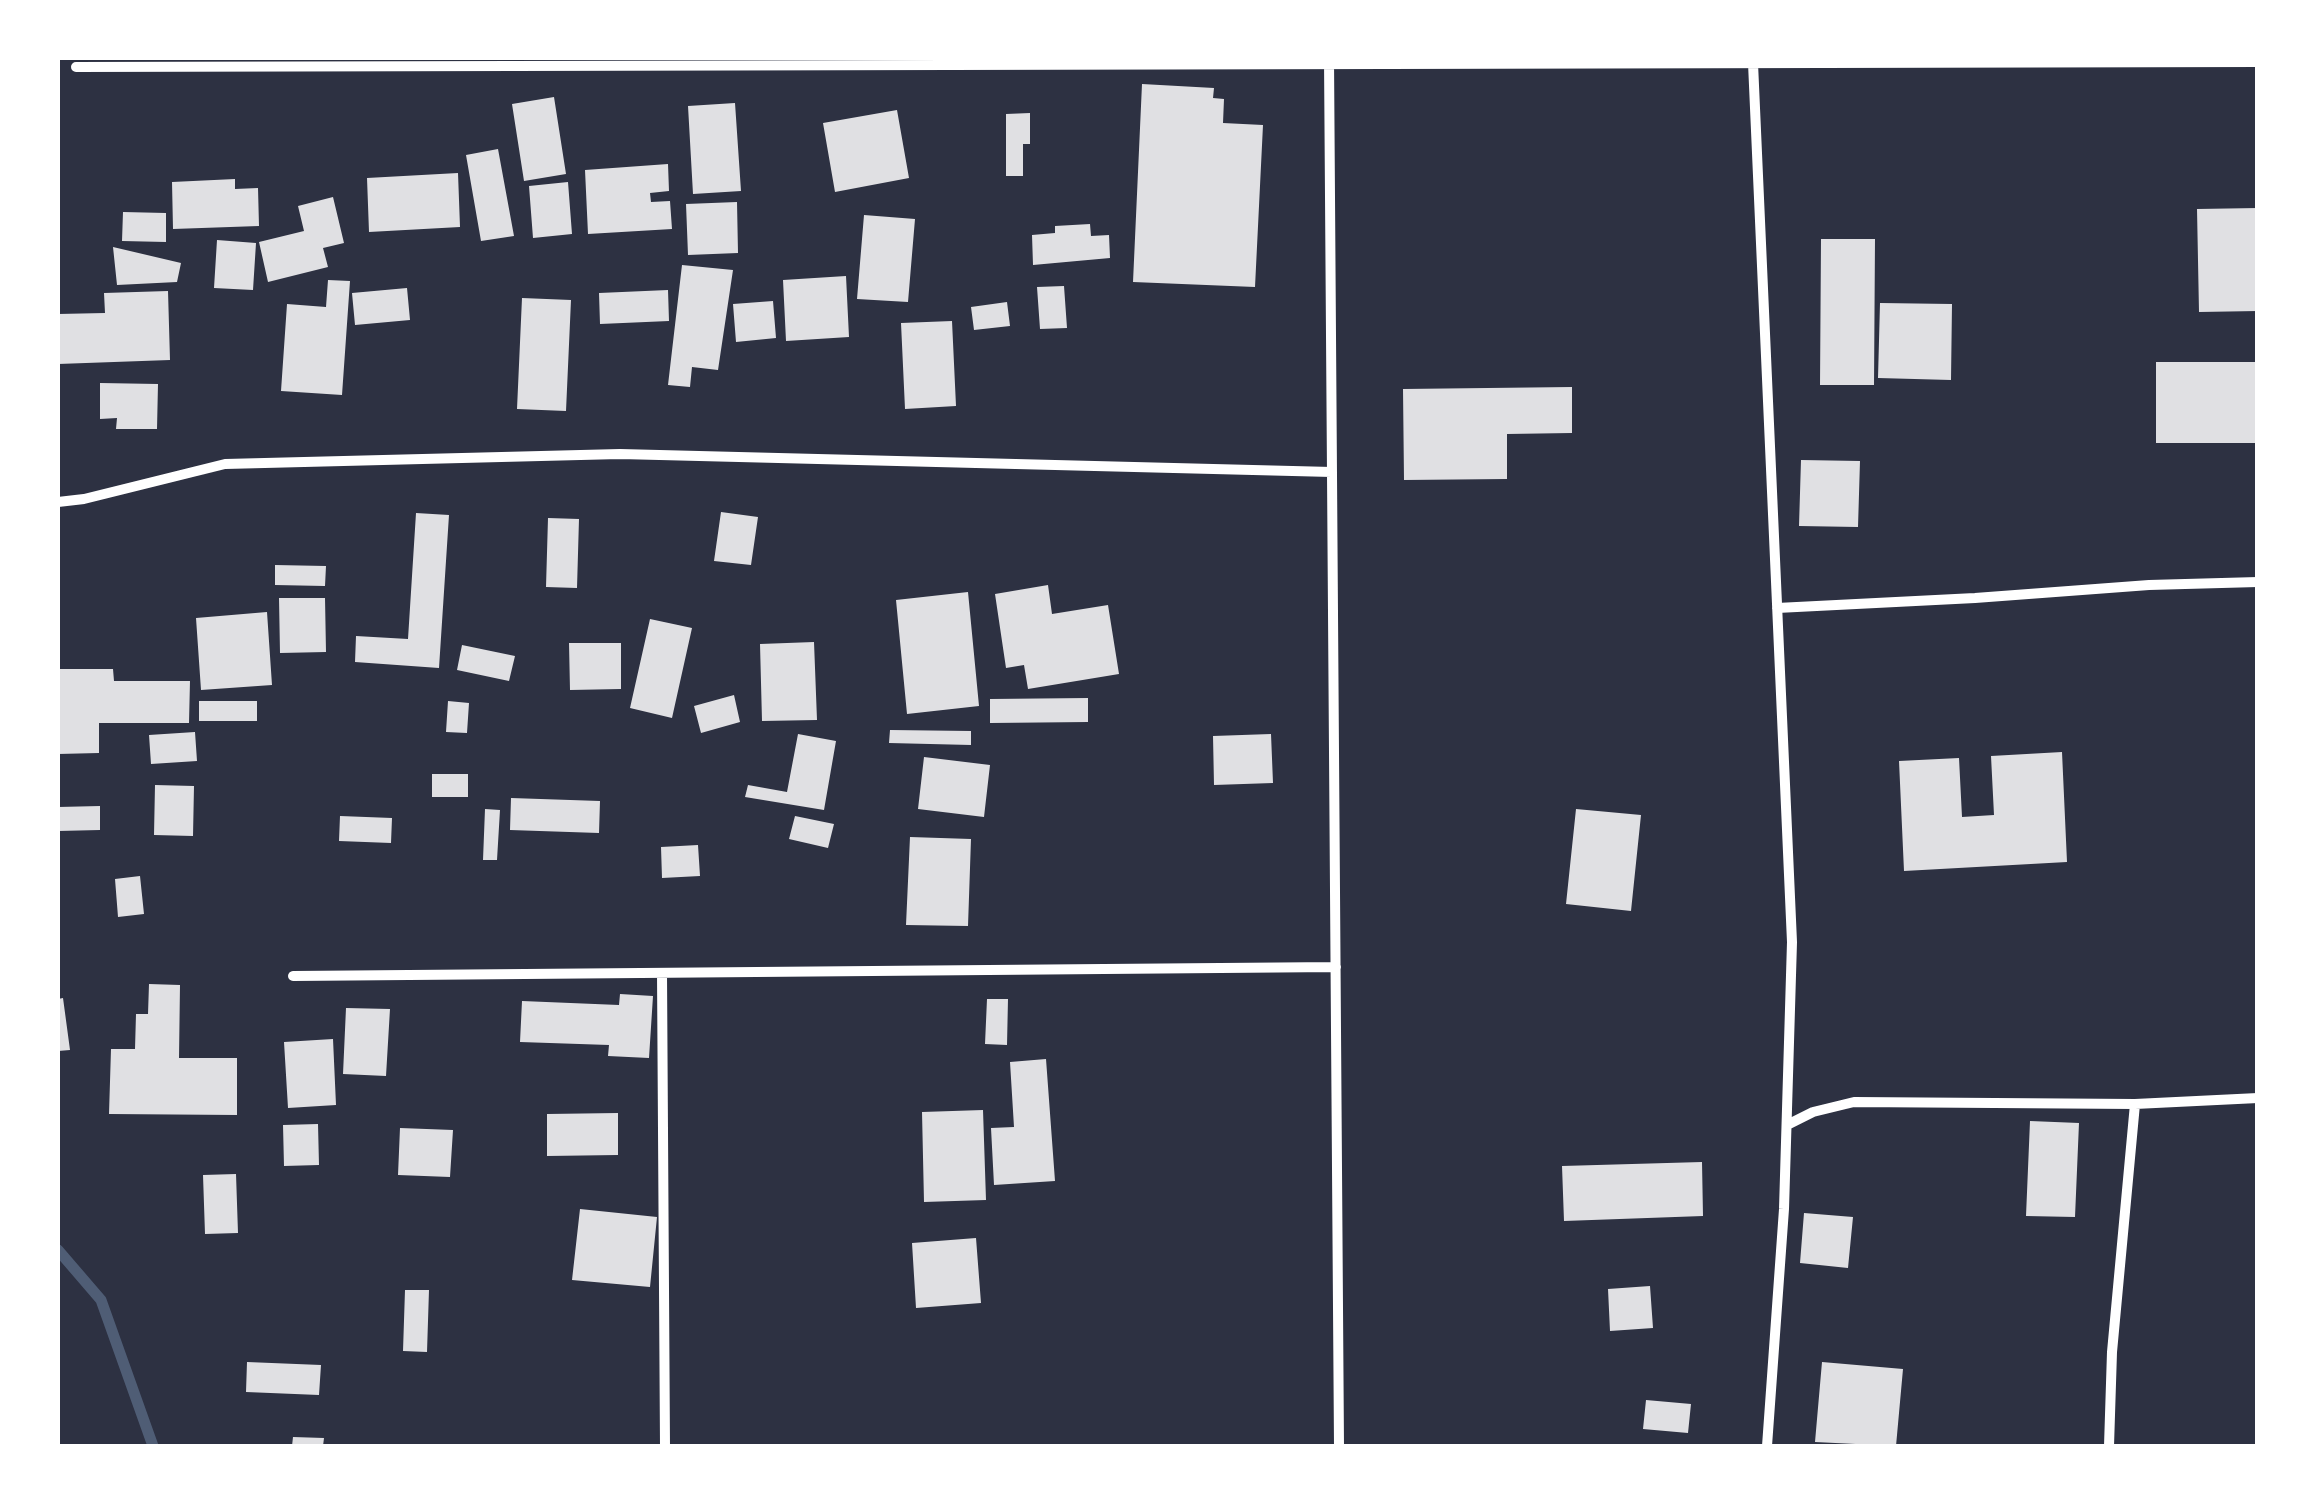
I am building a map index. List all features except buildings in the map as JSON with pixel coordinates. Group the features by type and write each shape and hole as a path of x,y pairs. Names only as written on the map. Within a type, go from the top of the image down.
{"street":[{"path":"1329,61 1339,1446"},
{"path":"76,67 817,62 2258,62"},
{"path":"1753,64 1792,942 1787,1125 1767,1446"},
{"path":"58,502 225,464 620,454 1332,472"},
{"path":"1777,608 2258,582"},
{"path":"293,976 1336,967"},
{"path":"662,973 666,1446"},
{"path":"1787,1125 1813,1112 1854,1102 2135,1104 2258,1098"},
{"path":"2109,1446 2112,1352 2135,1104"}],"waterway":[{"path":"58,1250 101,1300 153,1446"}]}
